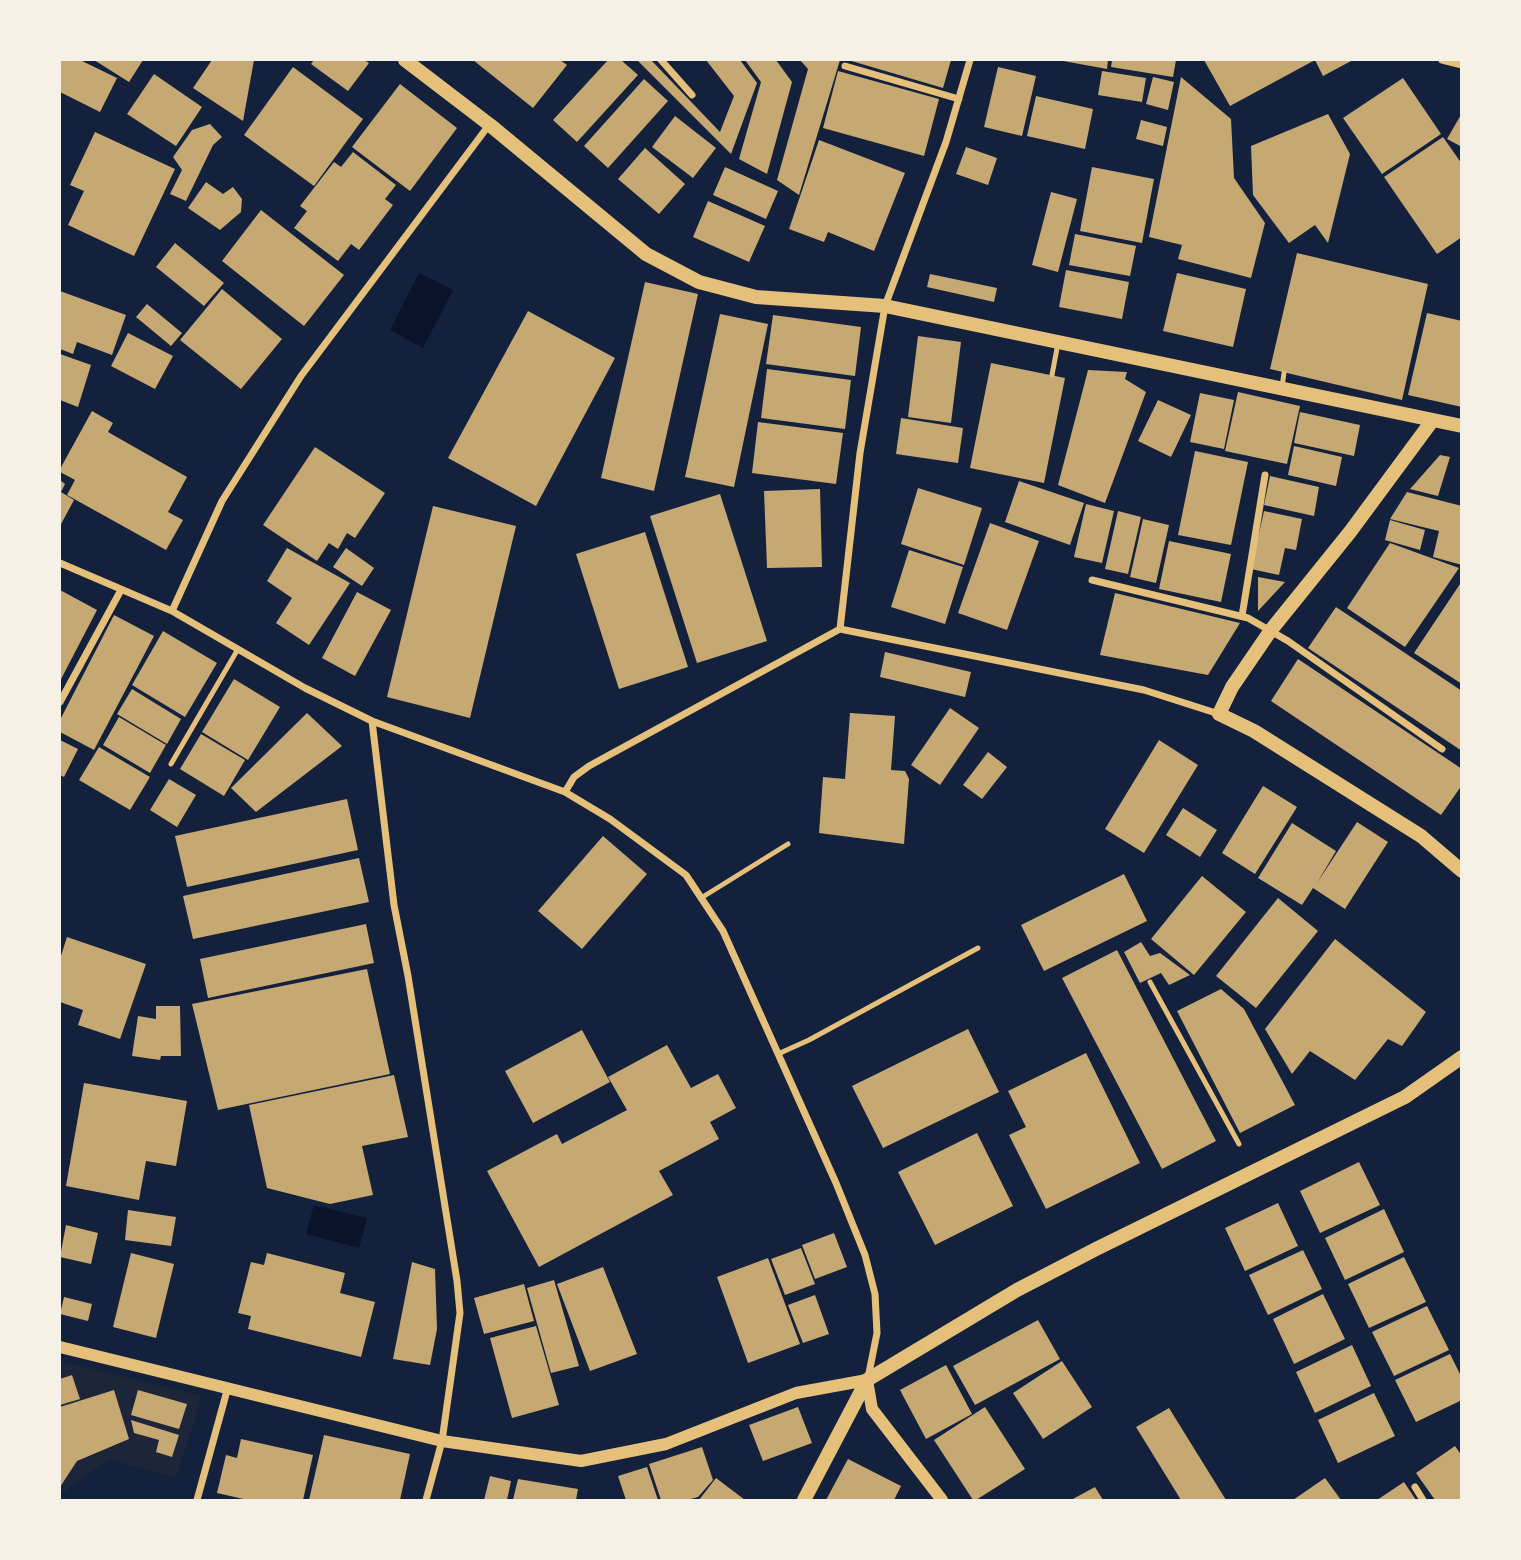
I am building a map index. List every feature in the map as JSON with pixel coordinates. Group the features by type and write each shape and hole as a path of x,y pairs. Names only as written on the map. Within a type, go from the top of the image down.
{"main road":[{"path":"405,60 490,125 646,254 699,282 756,297 885,306 1281,389 1386,408 1461,426"},
{"path":"1432,421 1350,532 1271,630 1232,687 1219,714 1254,731 1421,836 1461,871"},
{"path":"804,1500 867,1380 1017,1290 1405,1097 1461,1057"}],"street":[{"path":"660,60 692,95"},
{"path":"841,629 860,453 885,306 946,142 970,60"},
{"path":"1442,60 1461,65"},
{"path":"845,66 958,99"},
{"path":"172,611 222,501 301,376 490,125"},
{"path":"1242,616 1265,475"},
{"path":"60,563 172,611 304,688 372,721 565,792 610,819 686,875 723,931 836,1183 864,1255 875,1294 877,1333 867,1380 872,1409 942,1500"},
{"path":"1092,580 1242,616 1271,630 1442,749"},
{"path":"60,702 121,590"},
{"path":"565,792 574,777 589,766 841,629 1144,690 1219,714"},
{"path":"372,721 394,905 408,976 460,1313 442,1441 426,1500"},
{"path":"60,1347 442,1441 581,1461 666,1444 796,1393 867,1380"},
{"path":"197,1500 228,1387"},
{"path":"1415,1487 1423,1500"}],"lane":[{"path":"1052,375 1058,342"},
{"path":"1281,389 1283,373"},
{"path":"170,764 237,649"},
{"path":"701,898 788,844"},
{"path":"778,1054 809,1040 978,948"},
{"path":"1150,982 1239,1144"}],"shaded area":[{"path":"419,273 453,290 423,348 390,330"},
{"path":"314,1205 367,1218 359,1248 306,1234"},
{"path":"60,1361 202,1396 176,1478 109,1459 60,1495"}],"building":[{"path":"60,60 80,60 117,78 100,112 60,92"},
{"path":"94,60 143,60 129,82"},
{"path":"212,60 254,60 243,121 193,88"},
{"path":"314,60 364,60 369,63 348,91 311,64"},
{"path":"473,60 560,60 567,65 533,108"},
{"path":"608,60 621,60 638,75 577,142 553,120"},
{"path":"637,60 651,60 720,132 734,96 706,60 740,60 757,83 731,154"},
{"path":"745,60 776,60 792,82 767,174 739,159 761,82"},
{"path":"800,60 840,60 799,195 777,180 808,69"},
{"path":"848,60 951,60 943,88"},
{"path":"1058,60 1108,60 1107,69"},
{"path":"1112,60 1176,60 1173,77 1111,67"},
{"path":"1204,60 1315,60 1230,106"},
{"path":"1315,60 1353,60 1323,76"},
{"path":"293,67 363,119 314,186 244,135"},
{"path":"998,67 1036,76 1022,136 984,127"},
{"path":"838,71 939,99 924,156 823,128"},
{"path":"1102,71 1146,78 1142,102 1098,95"},
{"path":"154,74 202,107 176,146 127,114"},
{"path":"1153,77 1174,82 1168,110 1146,104"},
{"path":"1181,77 1231,119 1234,178 1265,223 1251,278 1178,259 1182,245 1149,237"},
{"path":"1403,78 1441,134 1382,174 1343,118"},
{"path":"644,79 668,101 608,168 584,146"},
{"path":"400,84 457,128 410,191 352,147"},
{"path":"1036,96 1093,109 1085,149 1027,136"},
{"path":"1462,113 1462,147 1447,139"},
{"path":"1328,114 1350,154 1328,243 1315,225 1289,243 1253,195 1251,146"},
{"path":"675,116 716,148 693,178 652,147"},
{"path":"1141,120 1167,127 1163,146 1136,139"},
{"path":"210,124 222,137 213,145 186,201 170,194 182,170 173,157 192,130"},
{"path":"95,132 175,169 134,256 68,225 84,191 70,185"},
{"path":"1443,137 1462,164 1462,237 1437,254 1384,177"},
{"path":"819,140 905,173 874,251 828,232 824,242 789,229"},
{"path":"966,147 997,158 988,185 956,174"},
{"path":"645,148 685,184 659,214 618,179"},
{"path":"353,152 396,185 385,199 393,205 359,250 351,244 338,261 294,228 307,211 300,206 334,162 341,167"},
{"path":"725,167 778,191 766,219 713,195"},
{"path":"1092,167 1154,179 1142,243 1080,231"},
{"path":"206,182 223,194 233,187 242,199 241,212 220,230 188,208"},
{"path":"1051,192 1077,199 1058,272 1032,265"},
{"path":"708,201 765,226 749,262 693,237"},
{"path":"261,210 344,275 304,326 222,261"},
{"path":"1075,234 1136,246 1130,276 1069,265"},
{"path":"175,243 224,283 204,306 156,267"},
{"path":"1297,253 1428,284 1402,400 1270,369"},
{"path":"1066,270 1129,282 1122,319 1059,307"},
{"path":"1177,273 1246,289 1233,347 1163,331"},
{"path":"930,274 997,288 994,302 927,287"},
{"path":"645,282 698,294 654,491 601,478"},
{"path":"222,289 282,339 241,389 180,340"},
{"path":"60,291 126,315 112,355 77,342 73,354 60,349"},
{"path":"147,304 182,333 171,346 136,317"},
{"path":"528,311 615,358 536,506 448,458"},
{"path":"1427,313 1462,321 1462,407 1408,395"},
{"path":"720,314 768,324 734,487 685,477"},
{"path":"773,315 861,327 855,376 766,364"},
{"path":"128,333 173,356 155,389 111,366"},
{"path":"918,336 961,342 951,423 908,417"},
{"path":"60,354 91,365 78,407 60,400"},
{"path":"991,363 1065,378 1044,483 970,468"},
{"path":"767,369 851,380 845,429 761,418"},
{"path":"1088,370 1127,372 1125,379 1146,392 1105,503 1058,485"},
{"path":"1238,392 1300,406 1287,464 1225,451"},
{"path":"1200,393 1234,400 1224,449 1190,442"},
{"path":"1158,400 1191,415 1171,457 1138,441"},
{"path":"92,411 113,423 108,432 187,477 168,512 183,520 166,550 67,495 75,480 60,472 60,469"},
{"path":"1300,412 1360,425 1354,456 1294,443"},
{"path":"901,418 963,428 958,463 896,454"},
{"path":"758,422 843,433 836,484 752,473"},
{"path":"1294,446 1342,457 1336,486 1288,475"},
{"path":"315,447 385,493 355,538 347,533 338,549 329,543 317,561 263,525"},
{"path":"1195,451 1248,462 1231,545 1178,535"},
{"path":"1440,455 1450,457 1438,496 1410,489"},
{"path":"1270,476 1319,487 1314,516 1264,505"},
{"path":"60,480 65,484 61,492 74,500 60,526"},
{"path":"1019,481 1084,503 1070,545 1005,522"},
{"path":"918,488 982,508 964,565 901,544"},
{"path":"820,489 822,567 767,568 764,491"},
{"path":"1407,492 1462,506 1462,565 1433,557 1439,531 1390,519"},
{"path":"720,494 767,641 697,663 650,516"},
{"path":"1086,504 1114,511 1102,563 1074,557"},
{"path":"433,506 516,526 470,718 387,697"},
{"path":"1118,511 1141,517 1128,574 1105,569"},
{"path":"1264,511 1302,519 1296,550 1285,548 1279,575 1251,569"},
{"path":"1143,519 1169,525 1156,583 1130,577"},
{"path":"1390,520 1425,530 1420,550 1385,540"},
{"path":"990,523 1039,541 1007,630 958,613"},
{"path":"645,532 688,667 619,689 576,554"},
{"path":"1169,541 1231,554 1221,602 1159,589"},
{"path":"1390,543 1459,568 1405,647 1347,608"},
{"path":"287,548 350,583 309,645 276,623 292,598 267,581"},
{"path":"346,548 374,568 362,586 333,567"},
{"path":"909,550 963,567 945,624 891,607"},
{"path":"1258,577 1285,582 1258,611"},
{"path":"1462,581 1462,684 1414,653"},
{"path":"60,590 97,610 60,681"},
{"path":"357,592 391,610 355,676 322,658"},
{"path":"1115,593 1240,623 1208,675 1100,655"},
{"path":"1336,607 1462,691 1462,751 1308,648"},
{"path":"114,615 154,636 94,750 60,732 60,720"},
{"path":"163,631 217,663 185,717 132,685"},
{"path":"885,652 971,672 965,697 880,677"},
{"path":"1298,659 1462,769 1462,785 1441,815 1271,701"},
{"path":"234,679 280,707 248,760 202,732"},
{"path":"132,689 181,719 167,744 117,714"},
{"path":"950,708 979,728 940,785 911,765"},
{"path":"307,713 342,746 256,812 231,788"},
{"path":"850,713 895,716 891,770 905,771 909,779 904,844 819,833 823,777 845,779"},
{"path":"119,717 166,745 150,773 103,745"},
{"path":"201,734 245,760 224,796 180,769"},
{"path":"60,740 78,749 64,777 60,775"},
{"path":"1159,740 1198,765 1144,853 1105,829"},
{"path":"99,747 150,777 130,810 79,780"},
{"path":"988,752 1007,767 982,799 963,785"},
{"path":"169,779 196,795 177,827 150,810"},
{"path":"1263,786 1297,807 1255,874 1222,853"},
{"path":"347,799 358,850 187,887 175,836"},
{"path":"1183,808 1217,830 1200,857 1166,835"},
{"path":"1357,822 1388,842 1345,909 1313,888 1302,905 1258,878 1292,823 1336,851 1317,883"},
{"path":"603,836 647,874 582,949 538,911"},
{"path":"359,858 369,902 193,939 183,896"},
{"path":"1124,874 1147,921 1044,971 1021,925"},
{"path":"1202,876 1246,912 1194,975 1151,939"},
{"path":"1278,898 1318,931 1256,1008 1216,976"},
{"path":"366,924 374,963 208,998 200,959"},
{"path":"67,937 146,964 120,1039 78,1025 83,1010 60,1002 60,959"},
{"path":"1335,939 1426,1012 1402,1046 1388,1039 1355,1080 1310,1051 1292,1074 1265,1029"},
{"path":"1141,942 1150,956 1160,953 1190,975 1169,985 1161,973 1140,983 1124,952"},
{"path":"1117,950 1216,1141 1162,1169 1062,978"},
{"path":"367,969 390,1074 218,1110 192,1004"},
{"path":"1221,989 1244,1009 1295,1105 1240,1133 1177,1011"},
{"path":"156,1006 180,1006 181,1056 161,1056 160,1060 132,1056 138,1016 156,1019"},
{"path":"968,1029 999,1092 883,1148 852,1086"},
{"path":"582,1030 610,1082 533,1123 505,1071"},
{"path":"667,1045 691,1088 718,1074 736,1108 710,1122 719,1139 659,1171 673,1195 539,1267 487,1171 557,1134 562,1144 627,1110 608,1077"},
{"path":"1086,1053 1140,1163 1046,1209 1009,1135 1026,1127 1008,1091"},
{"path":"394,1075 408,1137 362,1146 373,1195 330,1204 267,1188 249,1105"},
{"path":"84,1083 187,1101 176,1166 146,1161 139,1200 66,1186"},
{"path":"977,1133 1013,1206 935,1245 898,1172"},
{"path":"1359,1162 1380,1205 1320,1233 1300,1191"},
{"path":"1278,1203 1298,1246 1245,1271 1225,1228"},
{"path":"1384,1209 1404,1252 1345,1280 1325,1238"},
{"path":"128,1210 176,1217 171,1246 125,1240"},
{"path":"66,1225 98,1233 91,1264 60,1257"},
{"path":"834,1233 847,1267 815,1279 802,1245"},
{"path":"801,1248 815,1284 785,1295 771,1259"},
{"path":"1303,1250 1322,1289 1268,1315 1249,1275"},
{"path":"131,1253 174,1264 156,1338 113,1327"},
{"path":"267,1253 345,1273 340,1293 375,1302 361,1357 248,1329 251,1316 238,1313 251,1262 264,1265"},
{"path":"1404,1257 1426,1302 1369,1328 1348,1284"},
{"path":"768,1258 800,1344 748,1363 717,1277"},
{"path":"412,1262 435,1269 437,1329 430,1365 393,1359"},
{"path":"603,1267 637,1354 590,1371 557,1284"},
{"path":"554,1280 579,1366 551,1373 527,1288"},
{"path":"524,1284 534,1321 484,1334 474,1298"},
{"path":"1323,1294 1345,1339 1294,1364 1273,1319"},
{"path":"815,1295 829,1334 803,1343 788,1305"},
{"path":"64,1297 92,1304 88,1321 60,1314"},
{"path":"1427,1306 1449,1350 1394,1376 1372,1332"},
{"path":"1038,1320 1060,1359 975,1405 953,1366"},
{"path":"536,1326 559,1405 512,1418 490,1338"},
{"path":"1352,1345 1371,1386 1315,1413 1296,1372"},
{"path":"1450,1354 1462,1378 1462,1400 1416,1422 1395,1380"},
{"path":"1062,1361 1092,1407 1043,1439 1013,1393"},
{"path":"946,1365 972,1414 926,1439 900,1390"},
{"path":"72,1375 80,1399 60,1405 60,1379"},
{"path":"114,1390 129,1439 77,1461 60,1487 60,1407"},
{"path":"138,1390 187,1404 179,1429 131,1415"},
{"path":"1374,1393 1395,1436 1338,1463 1318,1420"},
{"path":"798,1407 812,1443 763,1461 749,1425"},
{"path":"985,1407 1025,1469 973,1500 934,1440"},
{"path":"1169,1408 1226,1500 1181,1500 1136,1427"},
{"path":"131,1420 179,1435 172,1457 156,1452 159,1440 134,1433"},
{"path":"324,1435 410,1454 400,1500 309,1500"},
{"path":"241,1439 313,1455 303,1500 248,1500 217,1493 226,1455 237,1458"},
{"path":"1455,1446 1462,1456 1462,1500 1435,1500 1416,1473"},
{"path":"702,1447 713,1480 698,1497 687,1500 661,1500 649,1464"},
{"path":"848,1459 901,1486 894,1500 826,1500"},
{"path":"647,1467 658,1500 626,1500 618,1476"},
{"path":"490,1476 511,1481 507,1500 484,1500"},
{"path":"716,1478 745,1500 699,1500"},
{"path":"1325,1478 1341,1500 1293,1500"},
{"path":"518,1479 578,1489 576,1500 513,1500"},
{"path":"1404,1482 1416,1500 1377,1500"},
{"path":"1095,1487 1103,1500 1071,1500"}]}
